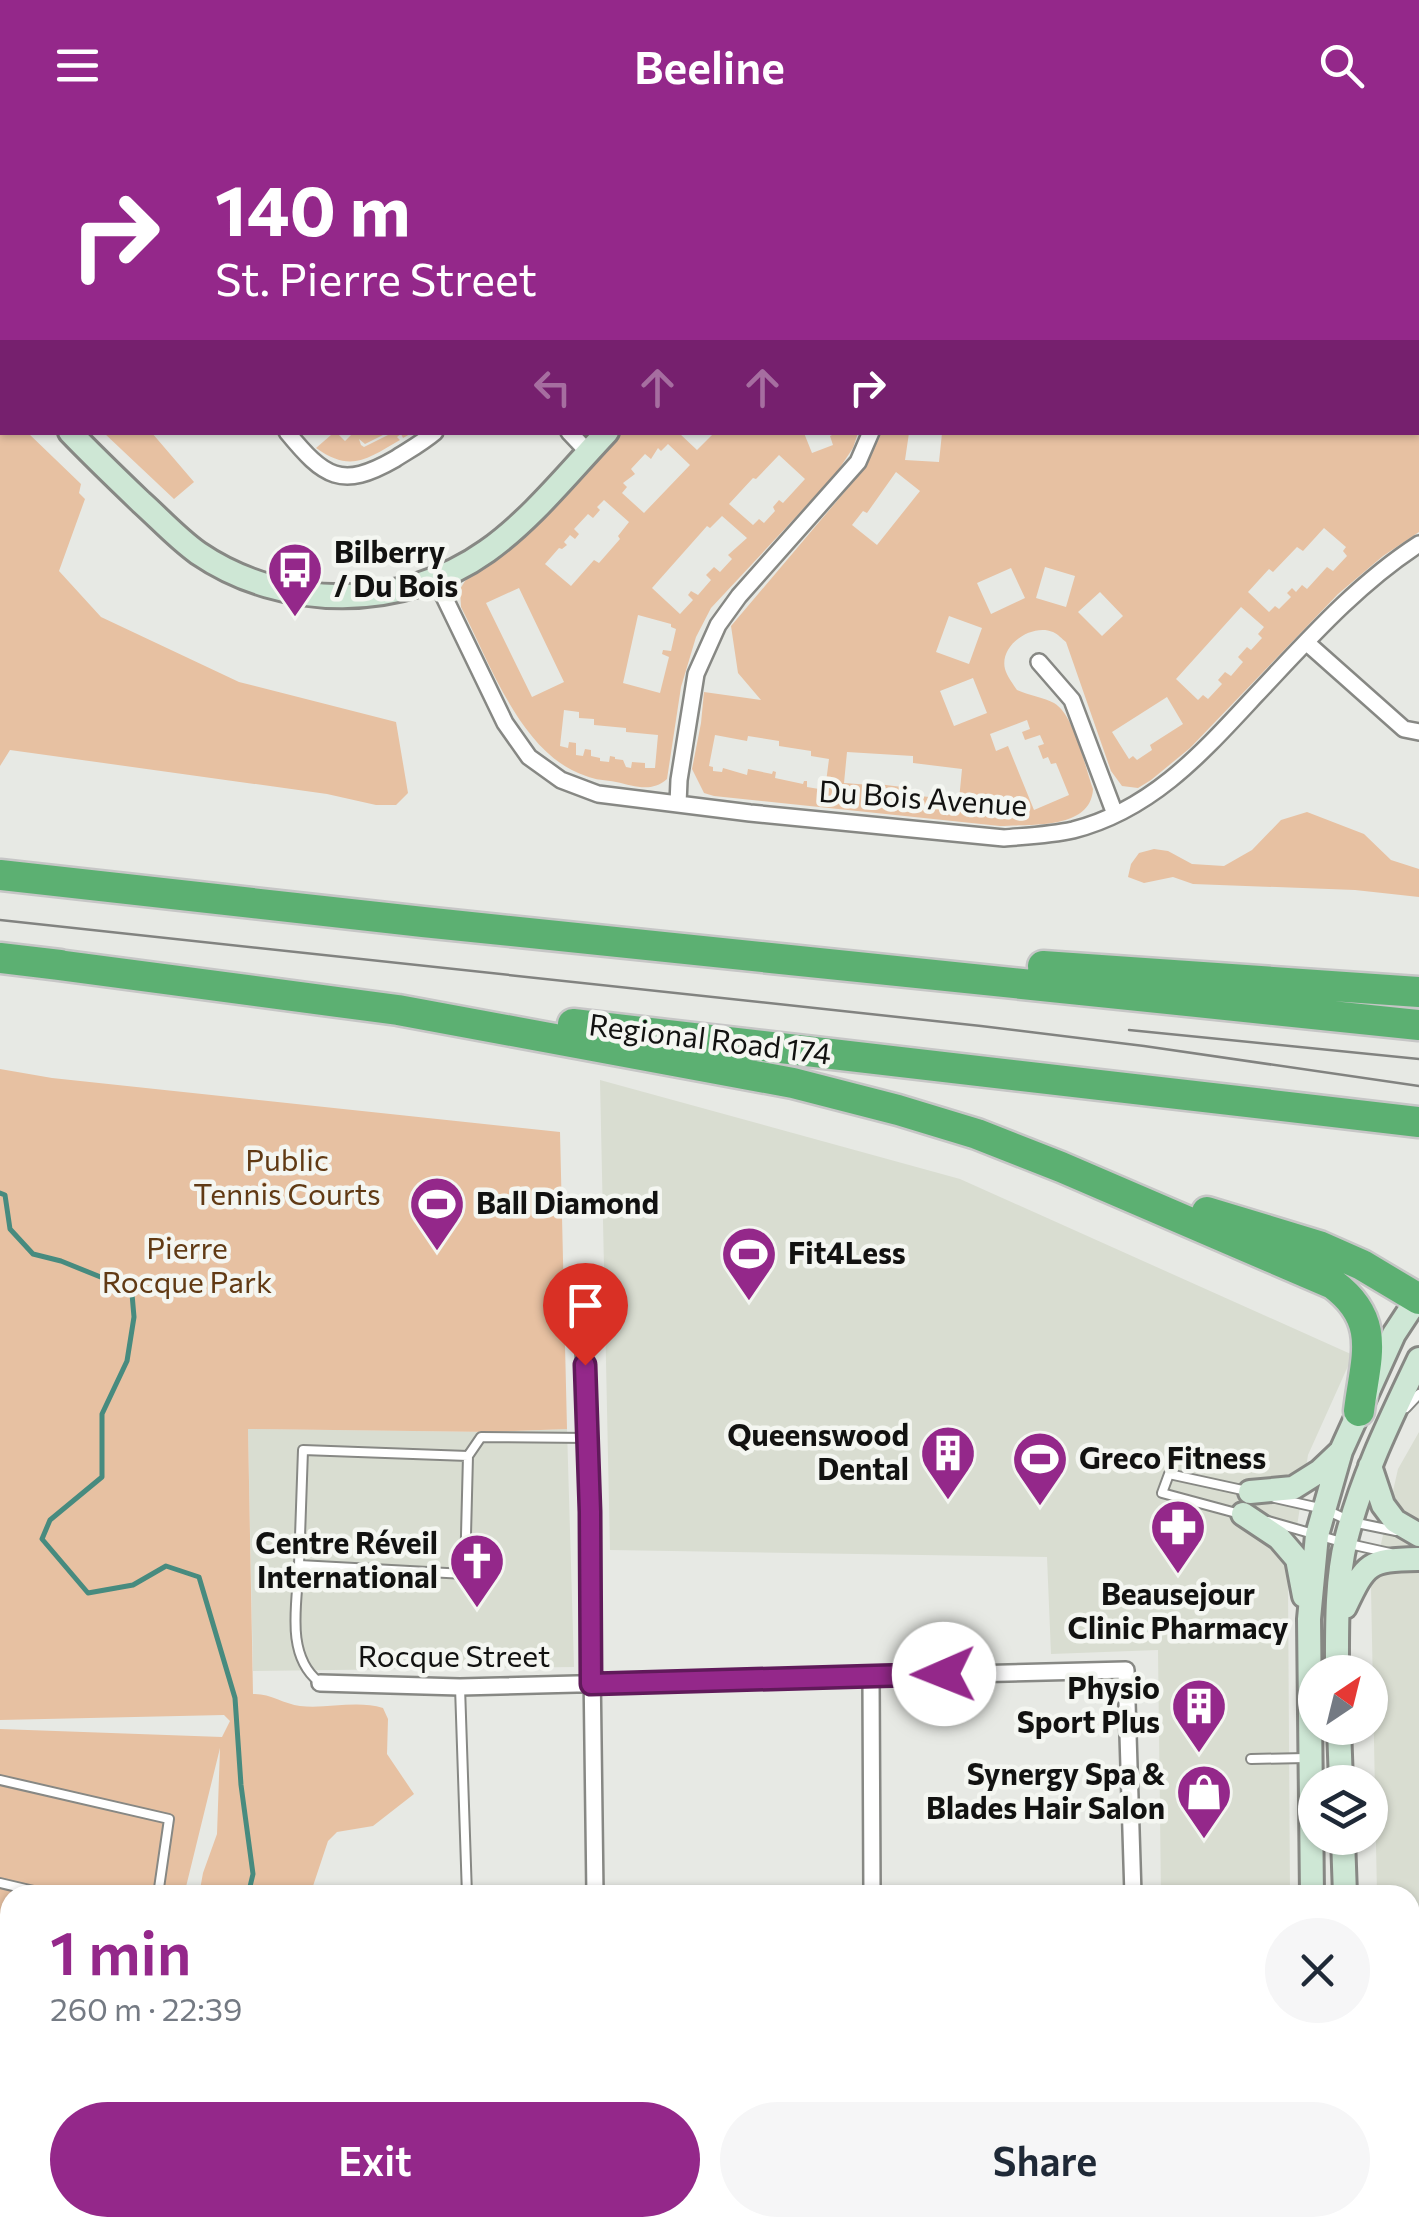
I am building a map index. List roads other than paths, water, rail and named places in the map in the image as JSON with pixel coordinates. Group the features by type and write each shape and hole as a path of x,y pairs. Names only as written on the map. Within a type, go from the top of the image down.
{"highway":[{"path":"0,874 423,922 1419,1022"},
{"path":"423,922 1419,992"},
{"name":"Regional Road 174","path":"0,958 1419,1122"},
{"path":"43,963 398,1010 793,1083 961,1129 1061,1167 1333,1284 1356,1305 1364,1319 1368,1345 1359,1411"},
{"path":"1061,1167 1320,1246 1362,1265 1419,1300"}],"main road":[{"path":"73,435 184,542 222,568 260,583 329,597 378,594 435,578 485,552 604,435"},
{"path":"1312,1885 1309,1619 1318,1535 1341,1451 1394,1334 1419,1300"},
{"path":"1337,1655 1337,1624 1349,1533 1379,1443 1419,1359"},
{"path":"1309,1619 1297,1560 1246,1503 1292,1488 1320,1471 1341,1451"},
{"path":"1370,1466 1383,1505 1394,1521 1419,1536"},
{"path":"1337,1624 1362,1572 1382,1560 1418,1559"},
{"path":"1345,1855 1347,1885"}],"street":[{"path":"290,435 322,468 356,477 370,473 430,435"},
{"path":"572,435 588,452"},
{"path":"678,804 696,674 718,625 858,462 869,435"},
{"name":"Du Bois Avenue","path":"435,578 505,723 529,757 561,780 598,794 1004,838 1073,830 1147,798 1196,760 1306,642 1396,559 1419,544"},
{"path":"1306,642 1404,728 1419,732"},
{"path":"1039,662 1072,700 1115,814"},
{"path":"584,1352 595,1885"},
{"name":"Rocque Street","path":"320,1683 460,1687 1126,1670 1133,1885"},
{"path":"871,1676 872,1885"}],"lane":[{"path":"1379,1443 1419,1394"},
{"path":"299,1564 465,1574 468,1456 482,1437 588,1438"},
{"path":"320,1683 310,1674 295,1638 303,1450 468,1456"},
{"path":"1418,1559 1349,1533 1324,1509 1246,1503 1162,1494 1169,1474 1246,1503 1318,1535 1349,1533 1419,1536"},
{"path":"460,1687 467,1885"},
{"path":"1251,1760 1311,1758"},
{"path":"0,1780 169,1820 159,1885"}],"waterway":[{"path":"0,1193 5,1195 10,1229 33,1254 61,1261 132,1294 134,1317 127,1361 102,1414 102,1477 50,1520 42,1539 88,1593 133,1585 166,1566 199,1577 235,1698 253,1874 250,1885"}],"tram line":[{"path":"0,920 981,1026 1419,1086"},
{"path":"1129,1030 1419,1059"}],"place":[{"name":"Bilberry / Du Bois","path":"295,619"},
{"name":"Ball Diamond","path":"437,1253"},
{"name":"Fit4Less","path":"749,1303"},
{"name":"Queenswood Dental","path":"948,1502"},
{"name":"Greco Fitness","path":"1040,1508"},
{"name":"Beausejour Clinic Pharmacy","path":"1178,1576"},
{"name":"Centre Réveil International","path":"477,1610"},
{"name":"Physio Sport Plus","path":"1199,1755"},
{"name":"Synergy Spa & Blades Hair Salon","path":"1204,1841"}],"park label":[{"name":"Public Tennis Courts","path":"287,1178"},
{"name":"Pierre Rocque Park","path":"187,1266"}]}
